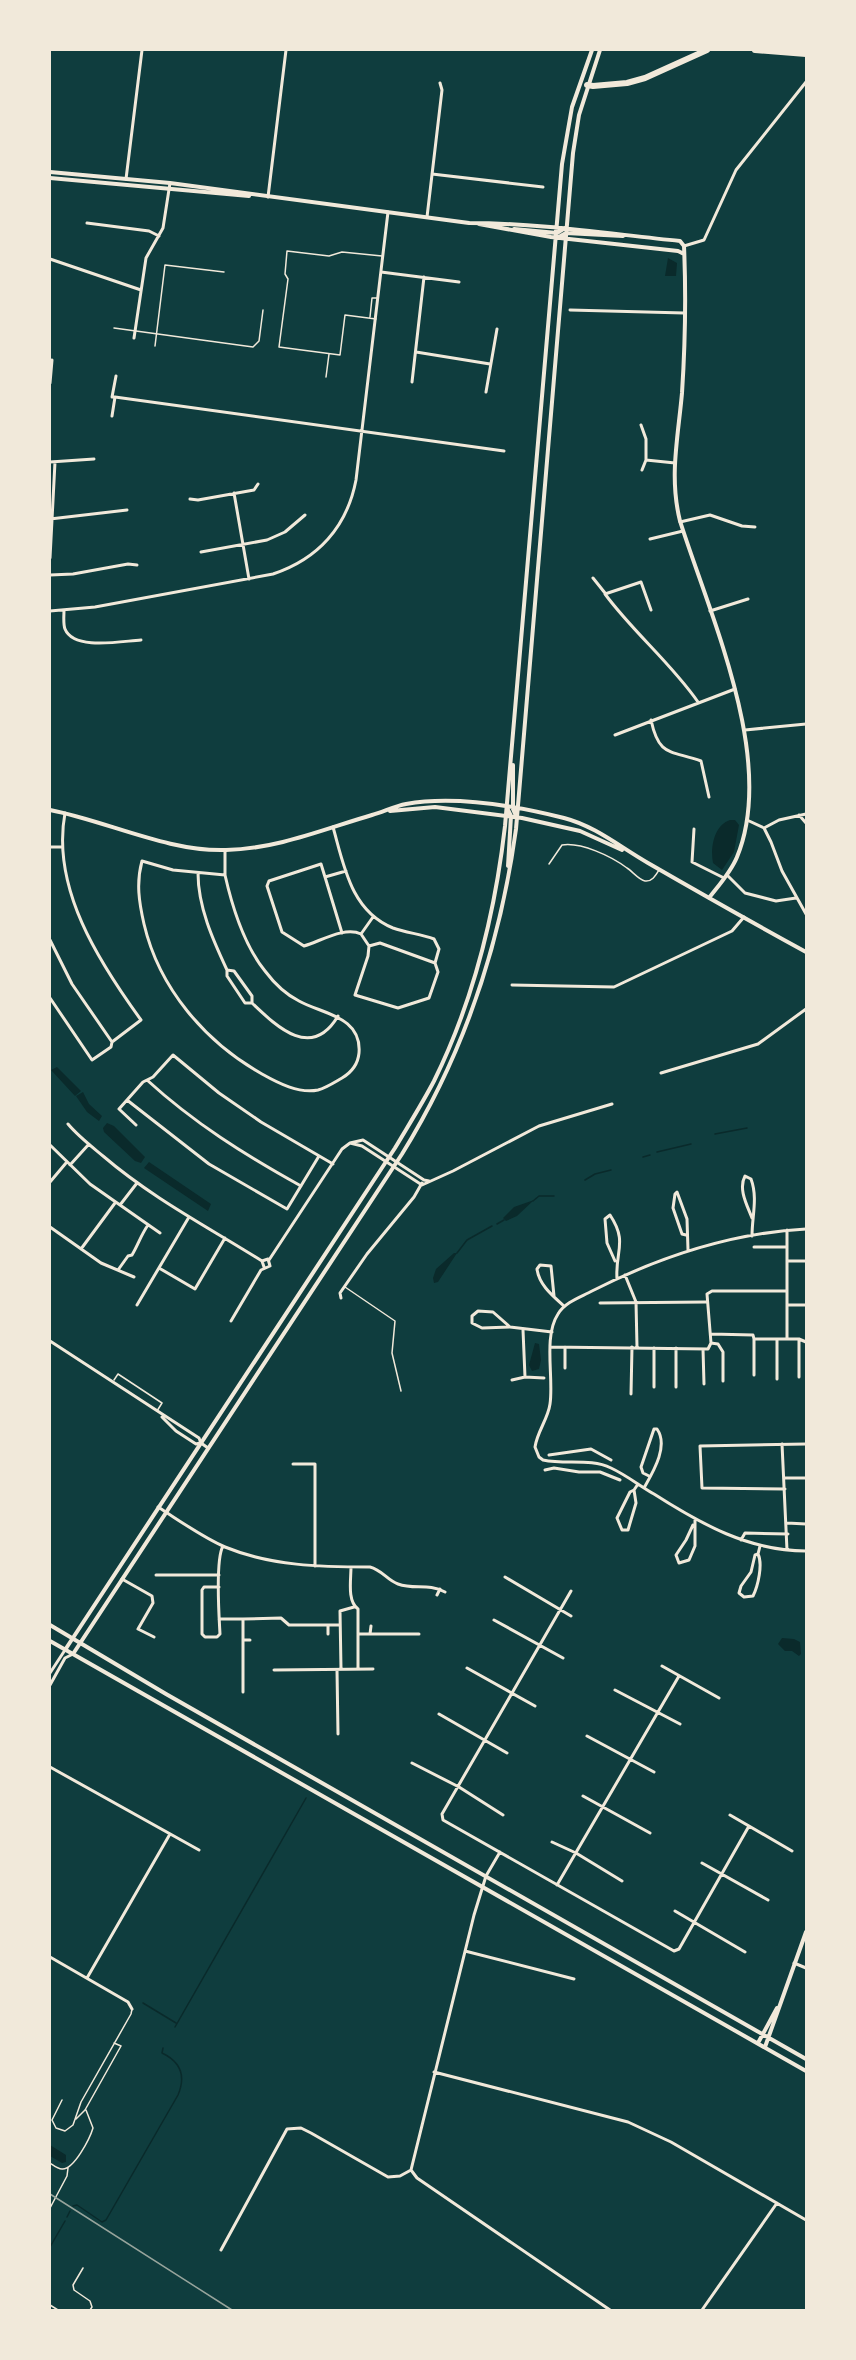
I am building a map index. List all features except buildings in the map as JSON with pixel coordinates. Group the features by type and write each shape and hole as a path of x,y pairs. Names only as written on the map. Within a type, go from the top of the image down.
{"highway":[{"path":"583,83 593,86 637,81 707,50"},
{"path":"754,50 807,54"}],"street":[{"path":"126,181 142,50"},
{"path":"268,197 286,50"},
{"path":"506,884 509,816 507,808 568,125 592,50"},
{"path":"515,809 573,153 583,83 600,50"},
{"path":"684,246 704,240 736,170 807,82"},
{"path":"427,218 442,90 440,83"},
{"path":"50,172 388,212 507,230 557,233 566,230 615,237 680,241 684,246 685,255 684,313 682,391 674,496 680,522 735,689 745,730 749,769 749,801 742,845 733,866 709,898"},
{"path":"432,174 543,187"},
{"path":"50,178 126,181"},
{"path":"134,338 146,258 166,219 170,185"},
{"path":"50,611 95,607 273,574 314,554 337,530 353,496 388,212"},
{"path":"87,223 149,231 159,236"},
{"path":"469,223 500,223 557,233 566,238 678,251 685,255"},
{"path":"557,233 566,230"},
{"path":"50,260 141,290"},
{"path":"381,272 459,282"},
{"path":"412,382 424,278"},
{"path":"570,310 684,313"},
{"path":"486,392 497,329"},
{"path":"416,352 490,364"},
{"path":"50,383 52,360"},
{"path":"116,376 112,397 504,451"},
{"path":"112,416 115,397"},
{"path":"641,424 646,439 646,460 642,470"},
{"path":"50,462 94,459"},
{"path":"646,460 675,464"},
{"path":"50,558 55,462"},
{"path":"190,499 198,500 254,490 258,484"},
{"path":"234,494 249,579"},
{"path":"51,519 120,509 127,510"},
{"path":"201,552 276,537 305,515"},
{"path":"680,522 710,515 742,526 755,527"},
{"path":"650,539 683,531"},
{"path":"50,575 128,564 137,566"},
{"path":"593,578 625,621 687,686 698,702"},
{"path":"605,594 641,582 651,610"},
{"path":"710,611 748,599"},
{"path":"64,610 65,629 75,639 94,643 141,640"},
{"path":"615,735 735,689"},
{"path":"651,720 655,738 663,749 701,761 709,798"},
{"path":"745,730 807,724"},
{"path":"50,1685 65,1658 73,1654 397,1162 430,1107 471,1016 496,934 517,817 513,740"},
{"path":"50,810 172,843 225,850 274,844 404,804 449,801 515,809 566,819 597,832 807,952"},
{"path":"384,812 435,807 517,817 557,824 580,831 634,855"},
{"path":"50,998 92,1060 111,1047 112,1042 141,1020 113,982 92,946 77,907 62,847 65,813"},
{"path":"764,828 778,820 807,814"},
{"path":"50,1673 390,1156 434,1081 470,987 492,909 509,816"},
{"path":"799,816 807,823"},
{"path":"746,820 764,828 796,898 807,914"},
{"path":"333,827 356,896 373,917 394,928 434,939 439,949 435,963 438,972 429,998 398,1008 355,995 369,946 361,934 353,930 304,946 282,932 267,886 269,881 321,864 342,933"},
{"path":"694,829 692,862 725,877 745,893 776,901 796,898"},
{"path":"693,834 701,834"},
{"path":"50,848 62,847"},
{"path":"225,850 225,874 245,936 263,969 290,996 338,1016 351,1026 358,1039 358,1060 349,1074 323,1088 310,1091 284,1085 258,1071 212,1038 199,1025 166,981 155,958 146,934 138,884 142,861 173,870 225,874"},
{"path":"325,877 346,871"},
{"path":"198,873 203,909 227,970 227,976 245,1003 252,1003"},
{"path":"361,934 373,917"},
{"path":"512,986 614,987 732,931 744,917"},
{"path":"50,940 72,984 112,1042"},
{"path":"369,946 380,943 435,963"},
{"path":"227,970 234,970 252,996 252,1003 267,1018 295,1035 317,1038 323,1035 338,1016"},
{"path":"661,1073 758,1044 807,1009"},
{"path":"136,1125 119,1109 173,1055 219,1093 333,1164"},
{"path":"147,1080 212,1133 244,1155 301,1186"},
{"path":"127,1100 209,1164 287,1209 319,1155"},
{"path":"341,1298 340,1293 371,1249 423,1183 538,1126 612,1104"},
{"path":"68,1124 137,1183 262,1261 264,1268"},
{"path":"231,1320 264,1268 270,1266 269,1260 333,1164 350,1143 363,1140 390,1156 423,1183"},
{"path":"350,1143 363,1146 393,1168 423,1183"},
{"path":"50,1182 89,1144"},
{"path":"50,1145 68,1164 115,1203 160,1233"},
{"path":"752,1218 742,1191 745,1176 751,1179 754,1186 756,1204 752,1218 752,1236"},
{"path":"120,1205 137,1183"},
{"path":"686,1235 682,1234 673,1208 677,1192 687,1219 688,1250"},
{"path":"81,1249 115,1203"},
{"path":"615,1262 621,1238 610,1215 605,1219 605,1235 615,1262 617,1279"},
{"path":"137,1305 189,1217"},
{"path":"118,1270 128,1256 132,1255 139,1243 139,1238 148,1225"},
{"path":"50,1227 101,1263 106,1263 134,1277"},
{"path":"807,1229 752,1236 688,1250 625,1275 564,1306 558,1314 552,1332 550,1406 535,1448 539,1458 552,1462 593,1462 612,1468 695,1520 741,1540 787,1551 807,1551"},
{"path":"787,1230 787,1339"},
{"path":"159,1268 195,1289 225,1238"},
{"path":"754,1247 787,1247"},
{"path":"262,1261 269,1260"},
{"path":"787,1261 807,1261"},
{"path":"554,1296 551,1266 540,1265 537,1269 540,1279 554,1296 564,1306"},
{"path":"625,1275 636,1302 637,1347"},
{"path":"551,1347 708,1349 711,1334 707,1294 712,1291 787,1290"},
{"path":"600,1303 706,1302"},
{"path":"787,1305 807,1305"},
{"path":"510,1327 493,1312 478,1311 472,1316 472,1323 482,1328 510,1327 552,1332"},
{"path":"524,1330 525,1377"},
{"path":"711,1334 753,1335 754,1375"},
{"path":"777,1339 777,1378"},
{"path":"754,1340 799,1339 807,1342"},
{"path":"799,1339 799,1377"},
{"path":"50,1341 199,1438 201,1443 208,1448"},
{"path":"711,1343 718,1344 723,1352 723,1381"},
{"path":"565,1347 565,1368"},
{"path":"632,1347 632,1394"},
{"path":"654,1348 654,1387"},
{"path":"676,1348 676,1387"},
{"path":"703,1349 704,1384"},
{"path":"512,1380 525,1377 544,1378"},
{"path":"644,1488 660,1453 661,1442 657,1429 654,1430 641,1467 643,1473 649,1476"},
{"path":"782,1444 787,1551"},
{"path":"785,1489 702,1488 700,1446 807,1444"},
{"path":"549,1455 591,1449 611,1460"},
{"path":"575,1452 575,1462"},
{"path":"565,1462 565,1470"},
{"path":"293,1464 315,1464 315,1566"},
{"path":"545,1470 554,1468 600,1472 620,1480"},
{"path":"785,1478 807,1478"},
{"path":"634,1490 636,1503 628,1530 622,1530 617,1518 630,1492 638,1484"},
{"path":"158,1506 223,1546 261,1559 315,1566 378,1569 401,1585 431,1586 442,1591 437,1595"},
{"path":"693,1525 695,1546 688,1560 679,1563 676,1555 695,1520"},
{"path":"787,1523 807,1524"},
{"path":"741,1540 745,1533 788,1534"},
{"path":"219,1587 204,1587 202,1590 202,1634 205,1637 217,1637 220,1634 219,1552 223,1546"},
{"path":"758,1554 761,1560 757,1588 753,1596 744,1597 739,1593 741,1586 751,1572 760,1546"},
{"path":"351,1567 351,1600 354,1607 358,1609 358,1669"},
{"path":"156,1575 219,1575"},
{"path":"505,1577 511,1578 571,1616"},
{"path":"122,1579 152,1596 153,1603 138,1629 154,1637"},
{"path":"571,1591 442,1814 443,1820 674,1951 679,1950 749,1826"},
{"path":"338,1734 340,1611 342,1608 354,1607"},
{"path":"219,1619 281,1618 289,1625 340,1625"},
{"path":"243,1619 243,1692"},
{"path":"494,1620 562,1658"},
{"path":"50,1625 807,2059"},
{"path":"328,1625 328,1634"},
{"path":"370,1626 370,1634"},
{"path":"358,1634 420,1634"},
{"path":"243,1640 250,1640"},
{"path":"50,1641 807,2071"},
{"path":"328,1662 328,1670"},
{"path":"662,1666 719,1698"},
{"path":"467,1668 535,1706"},
{"path":"274,1670 372,1669"},
{"path":"557,1885 679,1676"},
{"path":"615,1690 680,1724"},
{"path":"439,1714 507,1753"},
{"path":"587,1736 654,1772"},
{"path":"412,1763 459,1787 503,1815"},
{"path":"50,1767 199,1850"},
{"path":"583,1796 650,1833"},
{"path":"730,1815 792,1851"},
{"path":"87,1978 170,1834"},
{"path":"552,1842 576,1853 622,1881"},
{"path":"221,2250 287,2129 301,2128 388,2177 400,2176 411,2170 482,1888 500,1852"},
{"path":"702,1863 768,1900"},
{"path":"675,1911 745,1952"},
{"path":"765,2047 807,1932"},
{"path":"465,1951 574,1978"},
{"path":"50,1957 128,2002 132,2008"},
{"path":"794,1964 807,1968"},
{"path":"758,2043 779,2005"},
{"path":"434,2072 628,2122 664,2138 807,2220"},
{"path":"411,2170 417,2178 610,2310"},
{"path":"702,2310 777,2203"}],"lane":[{"path":"376,319 345,315 340,355 279,347 288,279 285,274 287,252 329,256 342,252 383,256"},
{"path":"154,346 165,265 224,272"},
{"path":"370,318 372,298 378,298"},
{"path":"114,328 253,347 259,341 263,310"},
{"path":"326,378 329,353"},
{"path":"549,864 562,845 570,844 604,855 624,866 643,881 649,881 655,877 659,869"},
{"path":"345,1286 395,1321 392,1353 401,1391"},
{"path":"112,1383 118,1374 145,1391 162,1403 156,1412"},
{"path":"75,2120 81,2102 131,2014 132,2008"},
{"path":"62,2100 52,2120 56,2128 65,2131 85,2110 121,2046 114,2043"},
{"path":"50,2163 62,2169 74,2163 92,2132 93,2125 85,2110"},
{"path":"50,2208 67,2176 68,2168"},
{"path":"83,2268 73,2285 74,2290 90,2301 92,2307 90,2310"},
{"path":"50,2305 58,2310"}],"water":[{"path":"668,258 677,263 676,276 665,276"},
{"path":"730,820 735,820 739,825 734,852 722,870 713,863 713,844 720,827"},
{"path":"57,1067 81,1091 75,1096 51,1070"},
{"path":"83,1092 89,1104 102,1116 99,1121 87,1112 76,1096"},
{"path":"107,1123 114,1126 145,1157 141,1163 135,1161 104,1132 103,1128"},
{"path":"149,1162 211,1204 208,1211 144,1168"},
{"path":"534,1200 517,1216 506,1221 503,1218 514,1207"},
{"path":"454,1253 457,1253 438,1282 434,1283 436,1269"},
{"path":"535,1343 539,1344 541,1360 539,1369 532,1371 529,1365"},
{"path":"782,1638 800,1642 801,1654 799,1656 792,1651 785,1651 778,1644"},
{"path":"50,2145 66,2155 66,2162 62,2163 50,2156"}],"waterway":[{"path":"715,1134 747,1128"},
{"path":"657,1152 691,1144"},
{"path":"643,1157 650,1155"},
{"path":"585,1180 595,1174 611,1170"},
{"path":"533,1201 539,1196 554,1196"},
{"path":"497,1224 504,1220"},
{"path":"457,1253 467,1240 492,1226"},
{"path":"175,2027 306,1798"},
{"path":"143,2003 176,2023"},
{"path":"73,2206 77,2205 102,2222 106,2220 178,2095 182,2082 180,2070 174,2061 162,2053 163,2048"},
{"path":"67,2217 70,2211"},
{"path":"50,2247 65,2221"}],"railway":[{"path":"50,2194 232,2310"}]}
